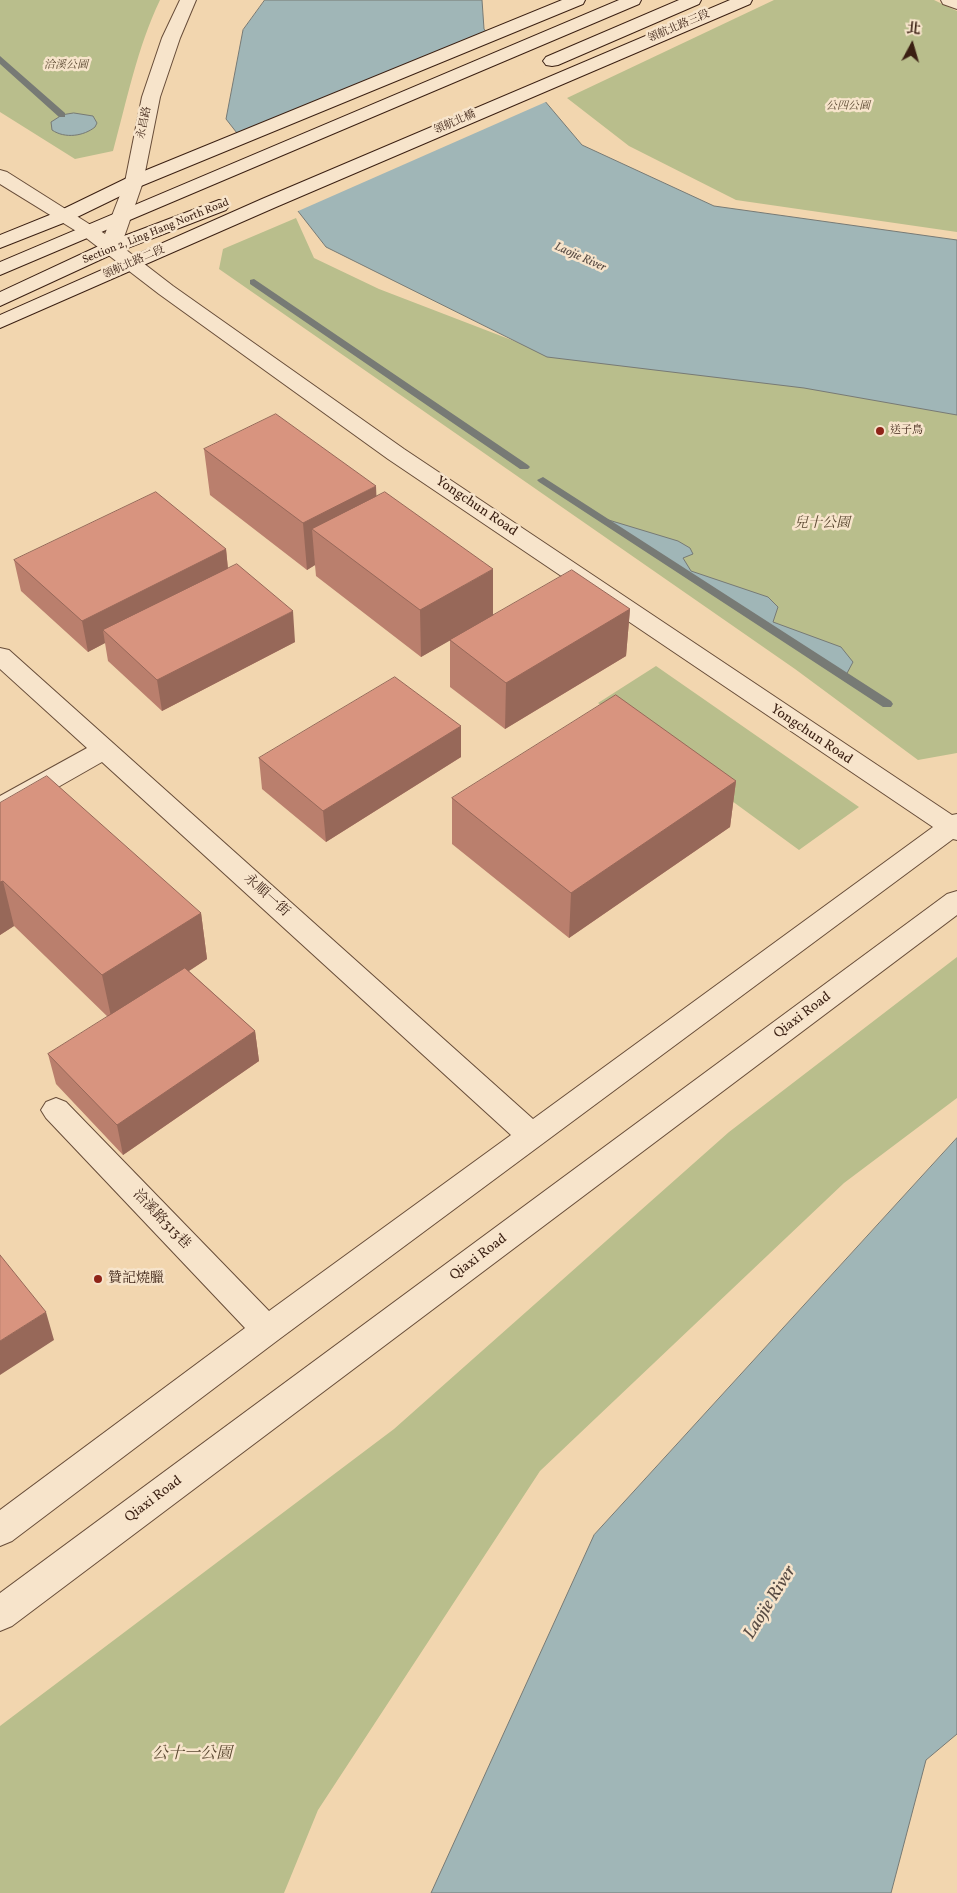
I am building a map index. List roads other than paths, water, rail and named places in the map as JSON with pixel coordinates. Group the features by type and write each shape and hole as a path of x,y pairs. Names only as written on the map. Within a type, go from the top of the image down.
{"street":[{"name":"永昌路","path":"110,248 134,182 151,97 171,38 188,0"},
{"path":"0,242 64,216 134,182 577,0"},
{"name":"Section 2, Ling Hang North Road","path":"0,269 633,0"},
{"path":"540,66 693,0"},
{"name":"領航北路三段","path":"641,43 744,0"},
{"path":"949,0 957,4"},
{"name":"領航北橋","path":"263,197 641,43"},
{"path":"263,197 367,143"},
{"name":"Yongchun Road","path":"0,176 88,230 174,296 396,454 955,828"},
{"name":"Section 2, Ling Hang North Road","path":"0,300 110,248 263,197"},
{"name":"領航北路二段","path":"0,322 132,264 263,197"},
{"name":"永順一街","path":"0,656 532,1136"},
{"path":"0,808 104,750"},
{"path":"0,1530 267,1330 955,828"},
{"name":"Qiaxi Road","path":"0,1614 957,901"},
{"name":"洽溪路313巷","path":"56,1110 267,1330"}],"water":[{"name":"Laojie River","path":"265,0 482,0 484,29 582,145 714,206 957,240 957,415 804,388 547,357 326,247 226,119 243,30"},
{"path":"74,113 93,116 97,123 95,127 85,133 74,135 63,135 52,130 51,122 62,115"},
{"path":"602,518 678,541 690,548 693,554 683,558 691,571 768,597 778,607 773,622 841,647 853,662 845,677"},
{"name":"Laojie River","path":"957,1138 957,1734 926,1760 891,1893 431,1893 594,1535"}],"waterway":[{"path":"0,59 62,115"},
{"path":"254,282 524,467"},
{"path":"543,480 887,704"}],"place":[{"name":"送子鳥","path":"880,431"},
{"name":"贊記燒臘","path":"98,1279"}],"park label":[{"name":"洽溪公園","path":"66,66"},
{"name":"公四公園","path":"848,107"},
{"name":"兒十公園","path":"822,524"},
{"name":"公十一公園","path":"192,1755"}]}
